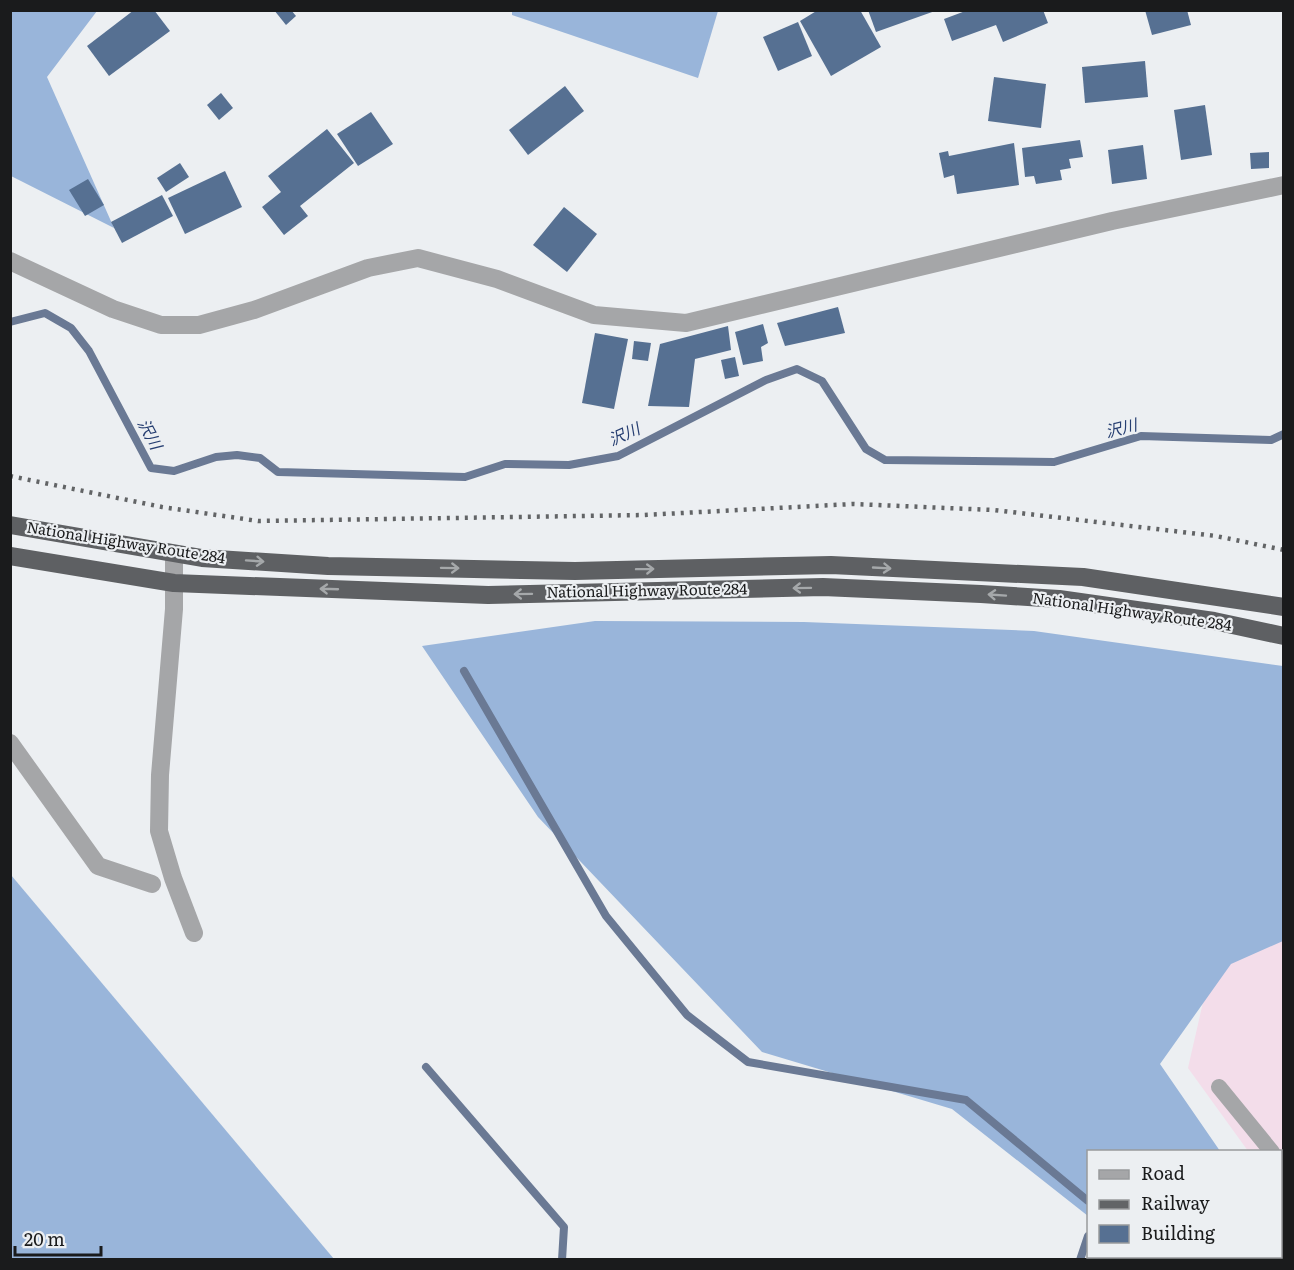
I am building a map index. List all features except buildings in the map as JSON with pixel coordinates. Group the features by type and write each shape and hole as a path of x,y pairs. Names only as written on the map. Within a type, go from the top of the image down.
{"highway":[{"name":"National Highway Route 284","path":"10,525 202,558 328,566 575,570 831,565 1071,576 1284,607"},
{"name":"National Highway Route 284","path":"10,556 174,583 488,595 823,587 981,594 1059,599 1214,621 1284,636"}],"street":[{"path":"10,261 113,309 161,325 199,325 254,310 368,268 418,258 497,279 594,315 686,323 1112,221 1284,185"},
{"path":"174,554 174,609 160,775 159,831 173,878 194,933"},
{"path":"10,743 98,866 152,884"}],"lane":[{"path":"1218,1087 1270,1150"}],"shaded area":[{"path":"512,10 718,11 698,78 512,15"},
{"path":"10,11 97,11 47,77 114,228 11,176"},
{"path":"595,621 804,622 1034,631 1283,666 1283,941 1231,964 1160,1064 1219,1150 1087,1150 1087,1215 952,1109 762,1052 538,817 422,646"},
{"path":"11,875 334,1259 11,1259"},
{"path":"1283,919 1283,1200 1282,1150 1247,1150 1188,1068 1214,954"},
{"path":"1282,1241 1283,1243 1283,1259 1144,1260 1141,1258 1282,1258"}],"waterway":[{"name":"沢川","path":"10,322 45,313 71,328 89,351 151,468 174,471 216,457 237,455 260,458 278,472 465,477 505,464 569,465 618,456 766,380 797,369 822,381 866,449 885,460 1054,462 1141,436 1271,440 1284,434"},
{"path":"464,671 606,916 687,1015 748,1062 966,1100 1087,1200"},
{"path":"426,1067 564,1227 562,1260"},
{"path":"1080,1260 1087,1239"}],"railway":[{"path":"10,476 162,507 258,521 644,515 853,504 994,510 1216,536 1284,550"}]}
